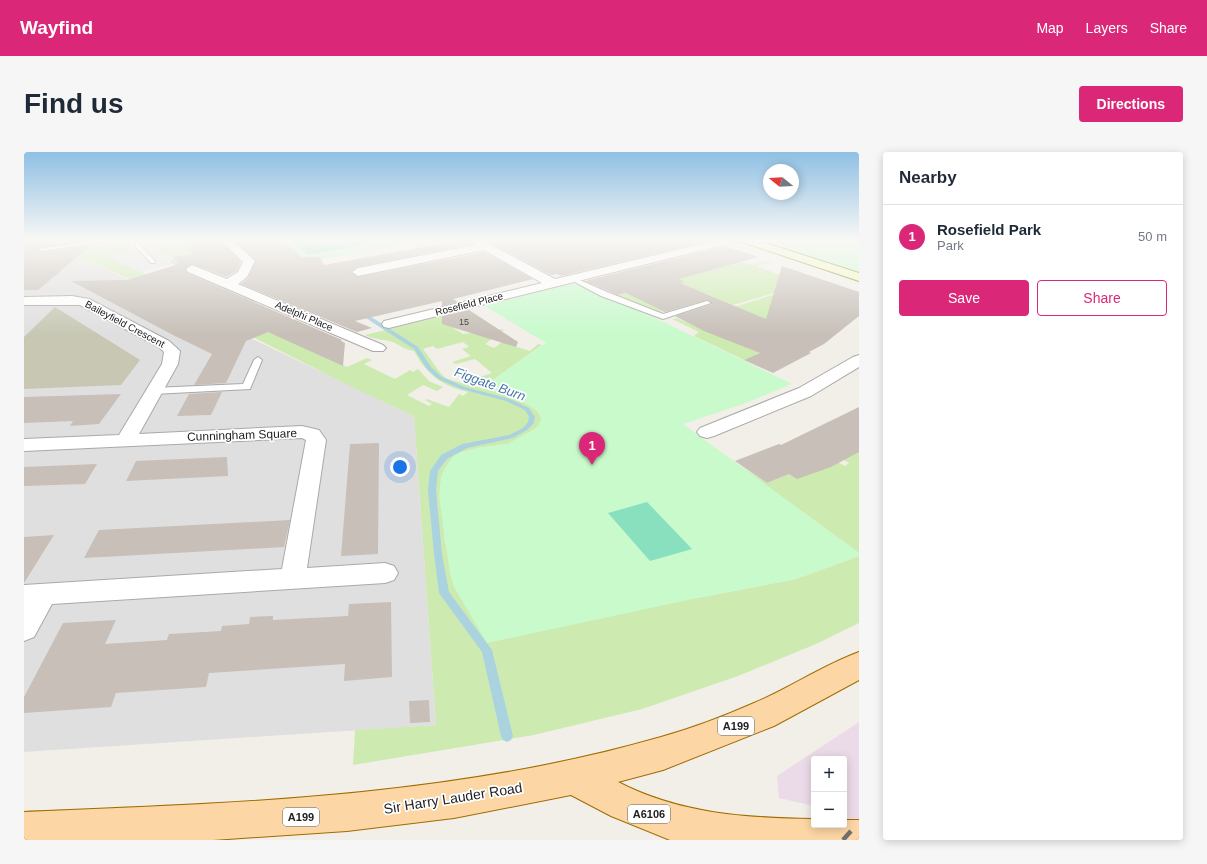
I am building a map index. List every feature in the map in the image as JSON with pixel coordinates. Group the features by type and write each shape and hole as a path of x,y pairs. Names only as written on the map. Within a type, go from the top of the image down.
{"main road":[{"name":"Sir Harry Lauder Road","path":"24,830 273,819 382,809 484,795 574,778 659,753 751,720 810,693 859,665"},
{"name":"A6106","path":"574,778 630,807 678,824 730,833 859,839"}],"street":[{"name":"Adelphi Place","path":"197,271 378,348"},
{"path":"229,284 242,271"},
{"path":"358,272 362,271"},
{"path":"531,271 554,284"},
{"name":"Rosefield Place","path":"389,324 605,271"},
{"path":"844,271 859,276"},
{"name":"Baileyfield Crescent","path":"24,301 79,300 164,344 172,351 172,358 126,440"},
{"path":"707,432 822,384 859,360"},
{"name":"Cunningham Square","path":"24,445 302,432 312,434 316,440 293,579"},
{"path":"24,628 34,595 385,572"}],"lane":[{"path":"573,279 604,294 663,317 707,303"},
{"path":"154,391 247,387 258,360"}],"shaded area":[{"path":"24,271 110,271 414,416 436,725 24,752"},
{"path":"74,292 69,297 24,299 24,294"},
{"path":"55,307 140,360 121,385 24,389 24,337"},
{"path":"859,722 859,840 793,840 811,821 811,828 847,828 847,756 811,756 811,805 779,798 777,776"}],"green space":[{"path":"112,271 140,271 347,367 367,358 372,360 364,364 395,379 410,370 413,372 418,369 429,381 443,387 437,391 423,385 407,395 429,406 432,404 425,400 427,399 449,407 459,394 463,396 468,392 450,386 436,378 424,366 414,351 405,349 393,342 372,338 365,335 450,314 455,318 442,323 449,325 463,334 505,329 485,344 494,348 502,342 530,351 538,344 542,345 483,387 473,379 492,373 475,359 456,364 452,362 471,356 462,349 469,347 463,342 437,349 433,346 423,349 446,378 507,396 524,403 536,410 541,419 535,429 508,444 477,448 459,453 440,485 445,543 697,598 796,579 859,556 859,623 816,644 738,676 642,709 534,735 353,765 355,730 436,725 414,416 356,389 209,315"},
{"path":"684,271 770,271 801,283 773,336 813,350 801,347 748,348 760,353 744,360 694,336 699,332 672,319 677,318 686,322 779,293 778,292 733,305 704,293 660,313 614,296 616,295 614,293 620,295 680,280 675,277"},
{"path":"570,284 581,285 616,299 792,384 743,404 683,424 859,553 859,556 796,579 697,598 487,643 454,587 450,574 439,496 441,477 454,455 477,448 508,444 535,429 541,421 539,414 533,407 510,396 481,388 546,343 485,306"},
{"path":"789,443 831,467 835,465 836,461 845,466 849,463 837,456 859,448 859,553 734,462 767,483 789,474"},
{"path":"647,502 692,549 650,561 608,513"}],"building":[{"path":"24,271 60,271 38,290 24,290"},
{"path":"156,271 186,271 187,273 342,340 341,341 345,343 343,366 268,332 246,341 226,383 194,385 212,354 71,281 127,280"},
{"path":"212,271 237,271 227,277"},
{"path":"251,271 352,271 351,272 358,277 388,271 519,271 533,279 453,299 458,302 442,306 442,301 355,321 372,328 357,332 241,284 248,278"},
{"path":"544,271 582,271 561,276 557,274 551,275"},
{"path":"625,271 707,271 679,279 684,282 680,283 766,319 780,271 797,271 859,292 859,316 824,344 809,352 811,353 773,373 744,360 760,353 704,331 675,316 712,304 708,300 665,312 626,293 618,295 585,281"},
{"path":"469,310 518,342 516,347 442,324 442,316"},
{"path":"222,392 211,415 177,416 189,394"},
{"path":"121,394 99,424 70,426 73,421 24,423 24,397"},
{"path":"859,407 859,452 831,467 797,479 789,474 767,483 735,461 779,444 781,445"},
{"path":"379,443 378,554 341,556 350,444"},
{"path":"227,457 228,476 126,481 136,461"},
{"path":"97,464 85,484 24,486 24,467"},
{"path":"290,520 284,547 84,558 99,530"},
{"path":"54,535 24,583 24,537"},
{"path":"391,602 392,677 344,681 345,664 209,673 206,687 116,693 111,707 24,713 24,697 63,623 116,620 105,644 167,640 169,634 221,631 222,626 249,624 250,617 273,616 273,620 348,616 349,604"},
{"path":"429,700 430,722 410,723 409,701"}],"waterway":[{"name":"Figgate Burn","path":"360,312 416,348 429,368 440,378 463,388 508,400 527,409 532,417 531,423 525,429 511,437 465,446 444,457 434,471 432,490 438,554 444,593 487,650 507,736"}],"railway":[{"path":"843,840 859,822"}],"place":[{"name":"Rosefield Park","path":"592,465"}]}
